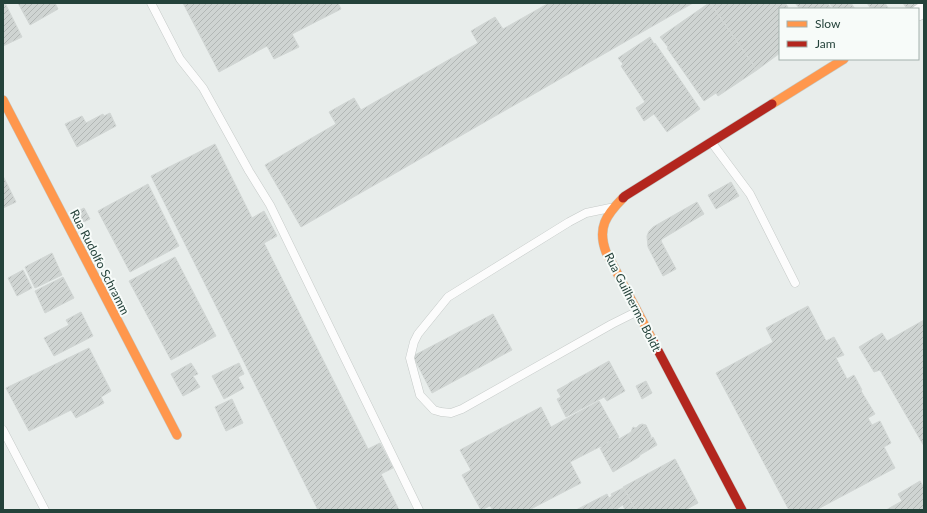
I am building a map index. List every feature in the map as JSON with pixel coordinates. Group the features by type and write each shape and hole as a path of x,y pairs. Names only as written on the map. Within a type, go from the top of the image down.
{"street":[{"name":"Rua Guilherme Boldt","path":"742,510 606,252 602,237 605,221 614,207 625,196 842,60"},
{"name":"Rua Rudolfo Schramm","path":"3,100 177,435"}],"lane":[{"path":"151,3 180,59 203,88 249,171 270,205 419,510"},
{"path":"712,142 750,194 795,283"},
{"path":"614,207 586,213 569,222 448,297 418,334 414,342 410,358 420,395 434,410 451,413 462,409 612,324 637,312"},
{"path":"3,430 45,510"}],"building":[{"path":"3,3 5,3 22,37 3,46"},
{"path":"18,3 55,3 58,9 30,25"},
{"path":"183,3 338,3 341,9 292,34 299,47 274,59 267,46 219,72"},
{"path":"549,3 693,3 301,227 265,165 336,124 329,112 354,98 361,110 478,43 471,31 495,17 503,29"},
{"path":"709,3 757,70 718,96 716,93 704,101 660,37"},
{"path":"785,3 788,7 779,8 779,54 757,70 711,4"},
{"path":"795,3 827,3 831,8 799,8"},
{"path":"829,3 851,3 854,8 833,8"},
{"path":"867,3 885,3 888,8 870,8"},
{"path":"903,3 920,4 914,8 906,8"},
{"path":"650,37 700,109 667,132 654,114 644,121 636,108 645,102 621,66 623,64 618,58"},
{"path":"110,113 116,126 77,147 65,124 82,116 86,123 103,114 104,116"},
{"path":"215,144 252,218 264,211 277,236 264,243 368,449 380,443 393,468 381,474 399,510 318,510 151,176"},
{"path":"3,176 16,202 3,208"},
{"path":"731,182 739,196 716,209 708,195"},
{"path":"148,184 179,246 130,272 98,211"},
{"path":"697,202 704,214 661,241 676,269 663,276 648,247 647,236 649,231 653,227"},
{"path":"84,208 90,219 79,224 74,213"},
{"path":"52,253 62,275 35,288 25,267"},
{"path":"175,257 216,336 171,360 129,281"},
{"path":"23,270 32,288 17,296 8,278"},
{"path":"63,277 74,298 45,313 35,291"},
{"path":"808,306 826,341 834,337 844,355 836,358 847,379 854,375 862,390 861,391 875,414 868,418 872,425 880,421 891,443 884,447 895,468 816,510 789,510 716,373 773,342 766,328"},
{"path":"81,312 93,336 54,356 44,338 69,325 66,320"},
{"path":"493,314 512,350 432,393 413,356"},
{"path":"924,320 924,446 880,370 874,372 859,347 882,333 887,341"},
{"path":"89,348 111,391 101,397 104,403 76,418 71,410 29,431 6,388"},
{"path":"609,361 625,391 607,401 604,397 566,417 557,399 561,397 557,390"},
{"path":"191,363 198,374 193,376 200,387 183,396 171,374"},
{"path":"239,363 244,374 238,377 244,388 224,399 212,376"},
{"path":"646,381 652,393 642,399 636,386"},
{"path":"232,399 243,423 226,431 215,407"},
{"path":"599,401 619,437 570,462 581,483 529,510 493,510 490,506 481,510 462,475 471,470 460,450 541,407 551,427"},
{"path":"642,424 646,425 651,436 650,439 653,437 657,445 613,472 600,448 602,448 601,446 617,437 619,439 631,432 633,427 636,428"},
{"path":"675,459 698,503 685,510 636,510 623,487"},
{"path":"920,481 924,488 924,510 886,510 902,501 898,494"},
{"path":"623,488 636,510 625,510 623,505 615,510 609,498 612,496 611,494"},
{"path":"607,494 615,510 576,510"}],"traffic: slow":[{"path":"772,104 842,60"},
{"path":"3,100 177,435"},
{"path":"623,198 612,210 605,222 602,236 603,243 606,252 653,341"}],"traffic: jam":[{"path":"623,198 772,104"},
{"path":"653,341 742,510"}]}
